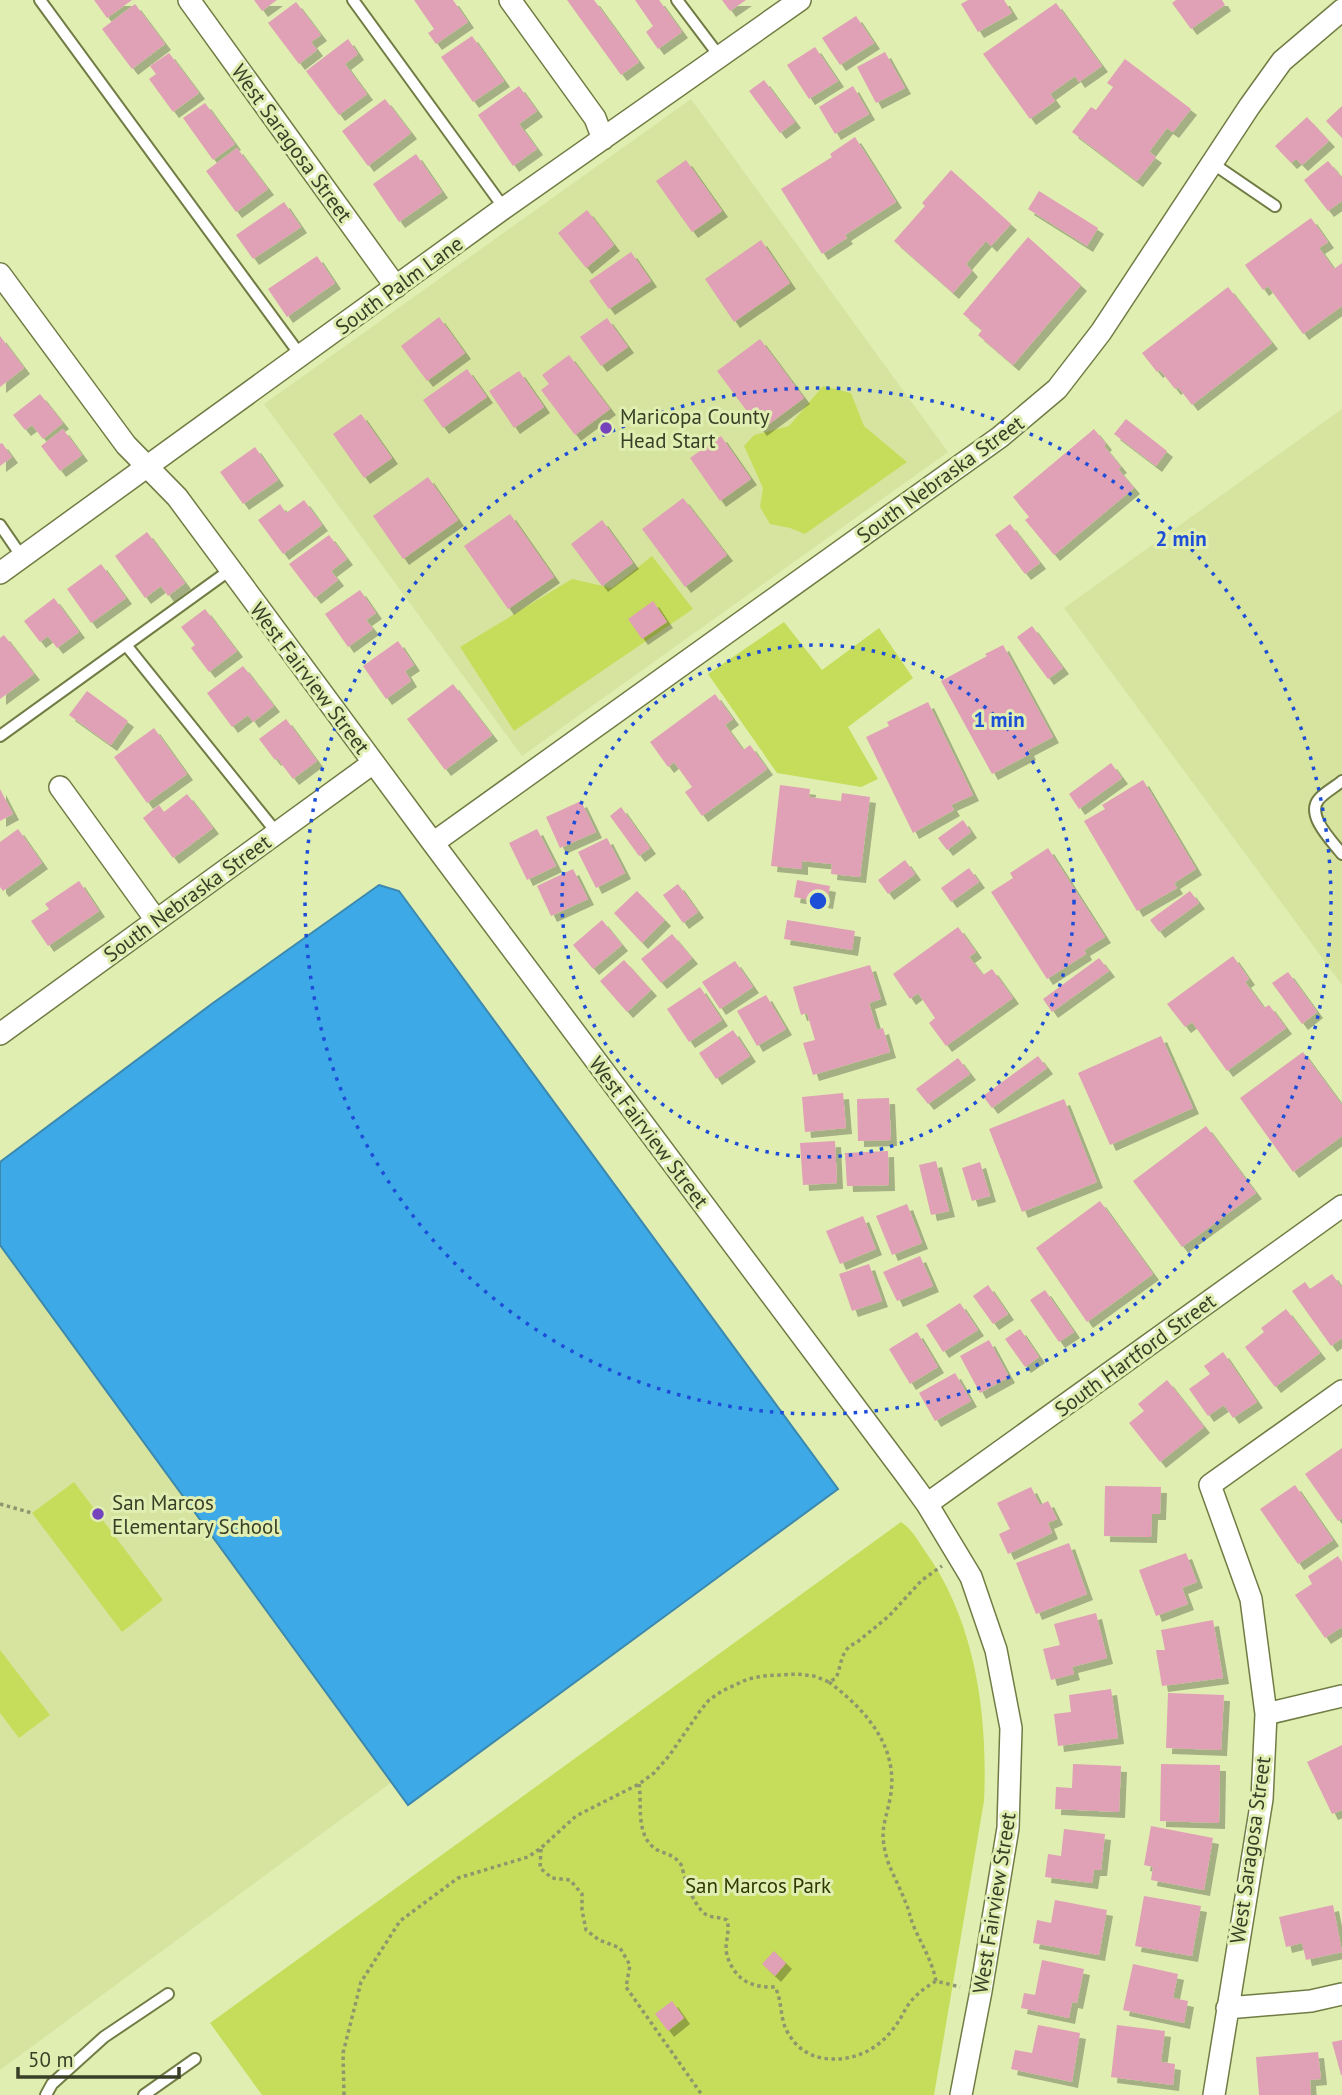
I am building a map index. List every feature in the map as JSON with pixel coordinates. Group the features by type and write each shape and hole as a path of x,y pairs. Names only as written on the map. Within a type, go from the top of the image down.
{"street":[{"name":"West Saragosa Street","path":"189,0 396,287"},
{"path":"510,0 595,118 603,139"},
{"name":"South Palm Lane","path":"0,573 504,208 800,0"},
{"name":"South Nebraska Street","path":"433,843 1000,437 1057,389 1101,332 1282,61 1342,10"},
{"name":"West Fairview Street","path":"0,274 126,445 167,485 927,1504 971,1577 996,1650 1011,1728 1009,1828 961,2095"},
{"name":"South Nebraska Street","path":"0,1034 373,763"},
{"path":"60,788 156,920"},
{"name":"South Hartford Street","path":"927,1504 1342,1206"},
{"name":"West Saragosa Street","path":"1214,2095 1262,1799 1266,1714 1251,1599 1210,1485 1342,1391"},
{"path":"1266,1714 1342,1696"},
{"path":"1227,2008 1311,2001 1342,1994"}],"lane":[{"path":"40,0 301,356"},
{"path":"353,0 504,208"},
{"path":"677,0 720,57"},
{"path":"1212,163 1275,205"},
{"path":"0,525 22,557"},
{"path":"0,736 230,570"},
{"path":"126,645 276,833"},
{"path":"1342,781 1317,800 1314,809 1315,817 1342,854"},
{"path":"46,2095 52,2084 104,2037 168,1994"},
{"path":"144,2095 195,2059"}],"path":[{"path":"0,1504 32,1513"},
{"path":"829,1682 836,1678 841,1660 850,1645 889,1616 922,1580 958,1556"},
{"path":"344,2095 342,2053 361,1982 400,1921 458,1878 528,1857 576,1816 639,1784 654,1773 669,1756 709,1700 722,1691 763,1675 805,1675 829,1682 858,1707 884,1742 891,1762 890,1797 883,1825 883,1843 913,1925 932,1964 936,1981"},
{"path":"639,1784 642,1826 651,1846 667,1852 681,1864 685,1882 707,1916 719,1916 727,1920 729,1929 726,1951 729,1963 740,1977 750,1984 775,1987 780,1997 781,2017 788,2033 798,2047 811,2056 830,2059 860,2056 887,2037 912,1999 936,1981 981,1991"},
{"path":"541,1848 540,1868 552,1878 570,1880 582,1894 586,1930 600,1940 620,1948 630,1965 626,1987 702,2095"}],"shaded area":[{"name":"Maricopa County Head Start","path":"691,99 948,452 522,756 264,404"},
{"path":"1342,409 1342,985 1064,608"},
{"name":"San Marcos Elementary School","path":"0,1245 392,1782 0,2070"}],"green space":[{"path":"823,386 851,393 864,426 907,462 805,534 770,524 760,507 763,488 744,446 754,435 789,426"},
{"path":"652,556 693,609 514,731 460,647 572,579 612,588"},
{"path":"784,622 822,670 879,628 913,678 848,727 878,779 861,787 777,773 708,674"},
{"path":"74,1482 163,1600 122,1632 32,1513"},
{"name":"San Marcos Park","path":"901,1522 925,1551 956,1608 975,1671 984,1736 984,1801 934,2095 262,2095 210,2023"},
{"path":"0,1650 50,1715 19,1738 0,1713"}],"water":[{"path":"379,885 399,891 838,1489 408,1805 0,1245 0,1162 213,1003"}],"building":[{"path":"94,0 132,0 107,18"},
{"path":"254,0 277,0 262,11"},
{"path":"414,0 453,0 468,22 436,44 428,33 434,29"},
{"path":"567,0 594,0 639,62 621,75"},
{"path":"635,0 659,0 682,32 658,49 646,32 653,26"},
{"path":"722,0 746,0 730,11"},
{"path":"968,0 1004,0 1012,13 978,32 961,4"},
{"path":"1176,0 1222,0 1225,5 1191,29 1172,3"},
{"path":"296,2 321,35 311,42 317,50 299,64 268,23"},
{"path":"1056,3 1102,66 1079,82 1075,76 1050,94 1055,101 1030,119 983,54"},
{"path":"135,4 165,44 132,69 102,29"},
{"path":"856,16 874,43 840,65 822,38"},
{"path":"472,36 504,81 473,102 441,57"},
{"path":"348,39 358,54 345,64 367,94 339,115 306,71"},
{"path":"815,47 838,81 809,99 787,65"},
{"path":"885,52 905,88 876,103 857,67"},
{"path":"169,53 199,93 173,112 149,79 156,74 150,66"},
{"path":"1125,59 1191,109 1173,132 1167,128 1149,152 1156,157 1137,181 1072,132 1091,107 1096,110 1113,87 1107,83"},
{"path":"764,80 795,122 780,133 749,91"},
{"path":"519,86 537,111 519,124 537,149 513,166 478,115"},
{"path":"853,86 869,114 835,134 819,107"},
{"path":"385,99 411,133 368,166 342,131"},
{"path":"205,103 235,144 213,160 183,118"},
{"path":"1342,106 1342,138 1326,121"},
{"path":"1307,117 1329,141 1302,165 1296,159 1291,163 1275,146"},
{"path":"855,137 896,202 845,235 847,238 822,254 781,189 832,157 830,154"},
{"path":"237,148 268,189 236,212 206,171"},
{"path":"416,154 442,192 399,222 373,184"},
{"path":"686,160 722,211 692,232 656,181"},
{"path":"1328,161 1342,178 1342,201 1328,211 1304,180"},
{"path":"951,170 1011,224 991,246 986,241 966,264 972,271 953,293 894,241 925,206 922,203"},
{"path":"1039,191 1098,228 1087,246 1028,209"},
{"path":"284,202 301,227 253,259 236,235"},
{"path":"587,210 614,245 586,268 558,233"},
{"path":"1311,218 1328,242 1319,248 1334,269 1342,263 1342,306 1303,334 1268,286 1263,290 1245,265"},
{"path":"1028,237 1081,285 1013,365 978,335 982,330 963,314"},
{"path":"761,240 790,283 734,322 705,279"},
{"path":"631,252 651,281 609,309 589,281"},
{"path":"317,256 335,283 287,317 268,289"},
{"path":"1228,287 1272,343 1192,405 1178,387 1175,389 1160,370 1157,372 1142,353"},
{"path":"439,317 465,353 427,381 401,346"},
{"path":"607,318 628,347 601,366 580,337"},
{"path":"0,336 24,368 0,387"},
{"path":"760,339 804,398 761,430 717,371"},
{"path":"569,355 610,409 575,435 541,390 549,384 542,375"},
{"path":"467,369 487,397 443,428 423,400"},
{"path":"519,371 544,407 514,428 489,391"},
{"path":"40,394 63,423 43,439 32,425 25,430 13,415"},
{"path":"361,414 392,458 364,478 333,434"},
{"path":"1126,419 1167,451 1156,466 1114,434"},
{"path":"63,429 82,455 60,471 41,446"},
{"path":"1094,429 1121,467 1118,469 1134,488 1054,555 1025,520 1029,517 1013,497"},
{"path":"721,436 751,479 720,501 690,458"},
{"path":"2,443 12,457 0,466 0,444"},
{"path":"255,447 278,480 243,504 220,472"},
{"path":"428,477 458,520 403,559 373,516"},
{"path":"683,498 727,555 685,587 642,529"},
{"path":"304,500 322,525 283,554 258,520 280,504 286,513"},
{"path":"510,514 554,577 508,609 464,546"},
{"path":"602,520 633,563 602,586 571,544"},
{"path":"1010,524 1040,563 1025,574 995,535"},
{"path":"147,532 185,583 168,596 161,586 145,598 115,556"},
{"path":"329,535 347,559 331,571 338,580 315,598 289,564"},
{"path":"101,564 126,598 91,623 67,589"},
{"path":"360,590 376,613 366,620 373,629 348,647 325,614"},
{"path":"54,598 79,632 57,648 48,636 40,642 24,621"},
{"path":"653,601 667,622 642,639 628,619"},
{"path":"205,609 237,651 209,672 191,648 195,645 181,627"},
{"path":"1032,626 1063,668 1048,679 1017,637"},
{"path":"4,635 34,674 0,699 0,638"},
{"path":"398,641 414,665 405,671 411,681 386,699 363,666"},
{"path":"1003,645 1053,737 1028,750 1030,754 992,774 941,681"},
{"path":"243,666 274,706 253,722 248,715 232,727 207,693"},
{"path":"453,684 492,735 445,770 407,719"},
{"path":"87,691 128,721 111,745 69,715"},
{"path":"715,694 733,719 725,725 743,750 750,745 767,769 702,816 685,792 692,787 674,762 668,767 650,742"},
{"path":"928,702 973,795 951,805 954,810 913,833 866,737 889,726 887,722"},
{"path":"286,719 317,761 293,779 259,739"},
{"path":"154,728 187,774 147,803 114,757"},
{"path":"1111,763 1122,778 1079,809 1069,794"},
{"path":"1143,780 1196,869 1174,883 1177,888 1137,911 1084,821 1105,809 1102,805"},
{"path":"780,785 810,789 809,797 841,801 842,793 870,797 860,877 831,874 832,864 802,861 802,869 771,866"},
{"path":"0,789 13,814 0,821"},
{"path":"187,794 213,828 173,858 143,818 159,805 164,812"},
{"path":"581,801 596,832 560,848 546,817"},
{"path":"621,807 650,848 639,856 610,816"},
{"path":"963,820 971,832 947,850 938,838"},
{"path":"18,829 42,863 3,891 0,887 0,842"},
{"path":"537,829 556,866 527,880 509,843"},
{"path":"607,838 625,873 596,888 578,852"},
{"path":"1048,848 1105,937 1084,950 1086,954 1047,979 991,892 1013,878 1010,873"},
{"path":"905,860 915,874 888,894 878,880"},
{"path":"969,868 979,882 951,902 941,888"},
{"path":"573,869 588,899 551,916 537,886"},
{"path":"797,880 830,886 827,903 794,897"},
{"path":"79,881 99,911 48,946 31,921 49,909 45,904"},
{"path":"678,884 698,912 683,923 663,895"},
{"path":"637,891 665,920 642,943 614,913"},
{"path":"1190,891 1199,903 1159,932 1150,920"},
{"path":"602,920 622,945 593,969 573,945"},
{"path":"787,920 855,931 852,950 784,939"},
{"path":"958,927 976,952 969,957 983,975 992,969 1013,998 946,1046 929,1023 935,1018 918,993 910,999 893,974"},
{"path":"672,934 692,958 661,983 641,959"},
{"path":"1233,956 1249,979 1245,982 1264,1008 1269,1005 1286,1028 1227,1071 1192,1022 1185,1027 1167,1004"},
{"path":"1099,958 1109,971 1052,1012 1043,999"},
{"path":"624,960 651,990 627,1012 600,981"},
{"path":"735,961 753,987 720,1009 702,982"},
{"path":"870,965 881,999 869,1003 877,1030 883,1028 890,1052 813,1075 803,1043 815,1040 807,1013 801,1015 793,987"},
{"path":"1288,972 1317,1012 1302,1024 1272,983"},
{"path":"700,987 722,1020 689,1042 667,1009"},
{"path":"766,995 786,1029 757,1046 737,1011"},
{"path":"733,1030 750,1056 716,1079 699,1053"},
{"path":"1161,1036 1193,1108 1110,1145 1078,1073"},
{"path":"1303,1052 1342,1105 1342,1136 1293,1172 1240,1098"},
{"path":"1038,1056 1047,1068 992,1108 983,1096"},
{"path":"958,1058 970,1074 928,1104 916,1089"},
{"path":"843,1093 846,1128 805,1132 802,1097"},
{"path":"889,1098 891,1140 858,1141 857,1099"},
{"path":"1064,1099 1097,1182 1022,1212 989,1129"},
{"path":"1206,1126 1256,1193 1182,1247 1133,1181"},
{"path":"835,1141 837,1183 803,1185 800,1143"},
{"path":"888,1151 889,1185 847,1186 845,1153"},
{"path":"936,1161 949,1211 931,1215 919,1165"},
{"path":"980,1162 990,1196 972,1201 962,1168"},
{"path":"1100,1201 1153,1274 1087,1322 1036,1248"},
{"path":"907,1204 922,1243 892,1255 876,1216"},
{"path":"863,1216 876,1249 840,1264 826,1231"},
{"path":"920,1256 933,1286 897,1301 883,1272"},
{"path":"869,1264 882,1301 852,1311 839,1274"},
{"path":"1332,1274 1342,1288 1342,1338 1331,1346 1292,1291 1305,1282 1310,1289"},
{"path":"988,1285 1008,1314 993,1324 973,1296"},
{"path":"1045,1290 1074,1332 1059,1342 1030,1300"},
{"path":"960,1303 978,1330 943,1352 926,1325"},
{"path":"1286,1309 1320,1353 1275,1387 1245,1347 1264,1332 1261,1328"},
{"path":"1020,1329 1039,1357 1025,1367 1005,1339"},
{"path":"917,1332 938,1367 910,1384 889,1349"},
{"path":"989,1340 1009,1377 980,1393 960,1356"},
{"path":"1223,1352 1257,1402 1233,1418 1224,1405 1208,1416 1189,1389 1210,1374 1204,1366"},
{"path":"955,1373 971,1401 935,1421 919,1393"},
{"path":"1167,1380 1204,1427 1160,1462 1129,1423 1144,1411 1138,1404"},
{"path":"1342,1448 1342,1518 1338,1521 1305,1474"},
{"path":"1295,1485 1333,1540 1298,1564 1260,1509"},
{"path":"1105,1486 1161,1487 1160,1514 1152,1514 1151,1537 1104,1536"},
{"path":"1031,1487 1040,1505 1048,1501 1057,1519 1048,1523 1052,1533 1008,1554 999,1534 1010,1529 997,1503"},
{"path":"1069,1543 1087,1594 1036,1614 1016,1563"},
{"path":"1186,1553 1197,1582 1182,1588 1188,1604 1156,1616 1139,1570"},
{"path":"1338,1556 1342,1562 1342,1627 1325,1638 1295,1595 1312,1584 1308,1576"},
{"path":"1096,1613 1107,1658 1072,1667 1074,1674 1051,1680 1043,1649 1060,1645 1054,1624"},
{"path":"1213,1620 1223,1678 1162,1686 1156,1650 1165,1650 1161,1630"},
{"path":"1111,1689 1118,1738 1058,1746 1054,1714 1071,1712 1069,1695"},
{"path":"1168,1693 1224,1695 1221,1750 1166,1748"},
{"path":"1342,1745 1342,1810 1332,1814 1307,1762"},
{"path":"1073,1764 1121,1766 1119,1812 1055,1809 1056,1787 1072,1788"},
{"path":"1161,1764 1220,1765 1219,1823 1160,1821"},
{"path":"1151,1826 1213,1838 1204,1890 1151,1880 1153,1867 1144,1865"},
{"path":"1064,1829 1105,1834 1101,1870 1094,1870 1092,1883 1045,1877 1048,1854 1061,1856"},
{"path":"1144,1896 1201,1906 1192,1956 1135,1946"},
{"path":"1055,1900 1107,1910 1099,1955 1033,1943 1037,1920 1051,1923"},
{"path":"1333,1905 1342,1952 1306,1960 1302,1943 1286,1947 1279,1917"},
{"path":"774,1951 786,1963 775,1976 762,1964"},
{"path":"1042,1960 1084,1969 1077,2003 1072,2002 1069,2018 1021,2008 1024,1993 1035,1995"},
{"path":"1133,1964 1178,1974 1173,1998 1188,2001 1184,2023 1123,2010"},
{"path":"672,2001 684,2018 668,2031 655,2014"},
{"path":"1038,2025 1080,2033 1072,2082 1011,2069 1015,2050 1032,2053"},
{"path":"1117,2025 1165,2031 1161,2062 1175,2064 1173,2085 1111,2077"},
{"path":"1342,2040 1342,2075 1341,2075 1332,2042"},
{"path":"1318,2052 1321,2079 1310,2080 1311,2095 1259,2095 1256,2057"}],"place":[{"name":"Maricopa County Head Start","path":"606,428"},
{"name":"San Marcos Elementary School","path":"98,1514"}]}
